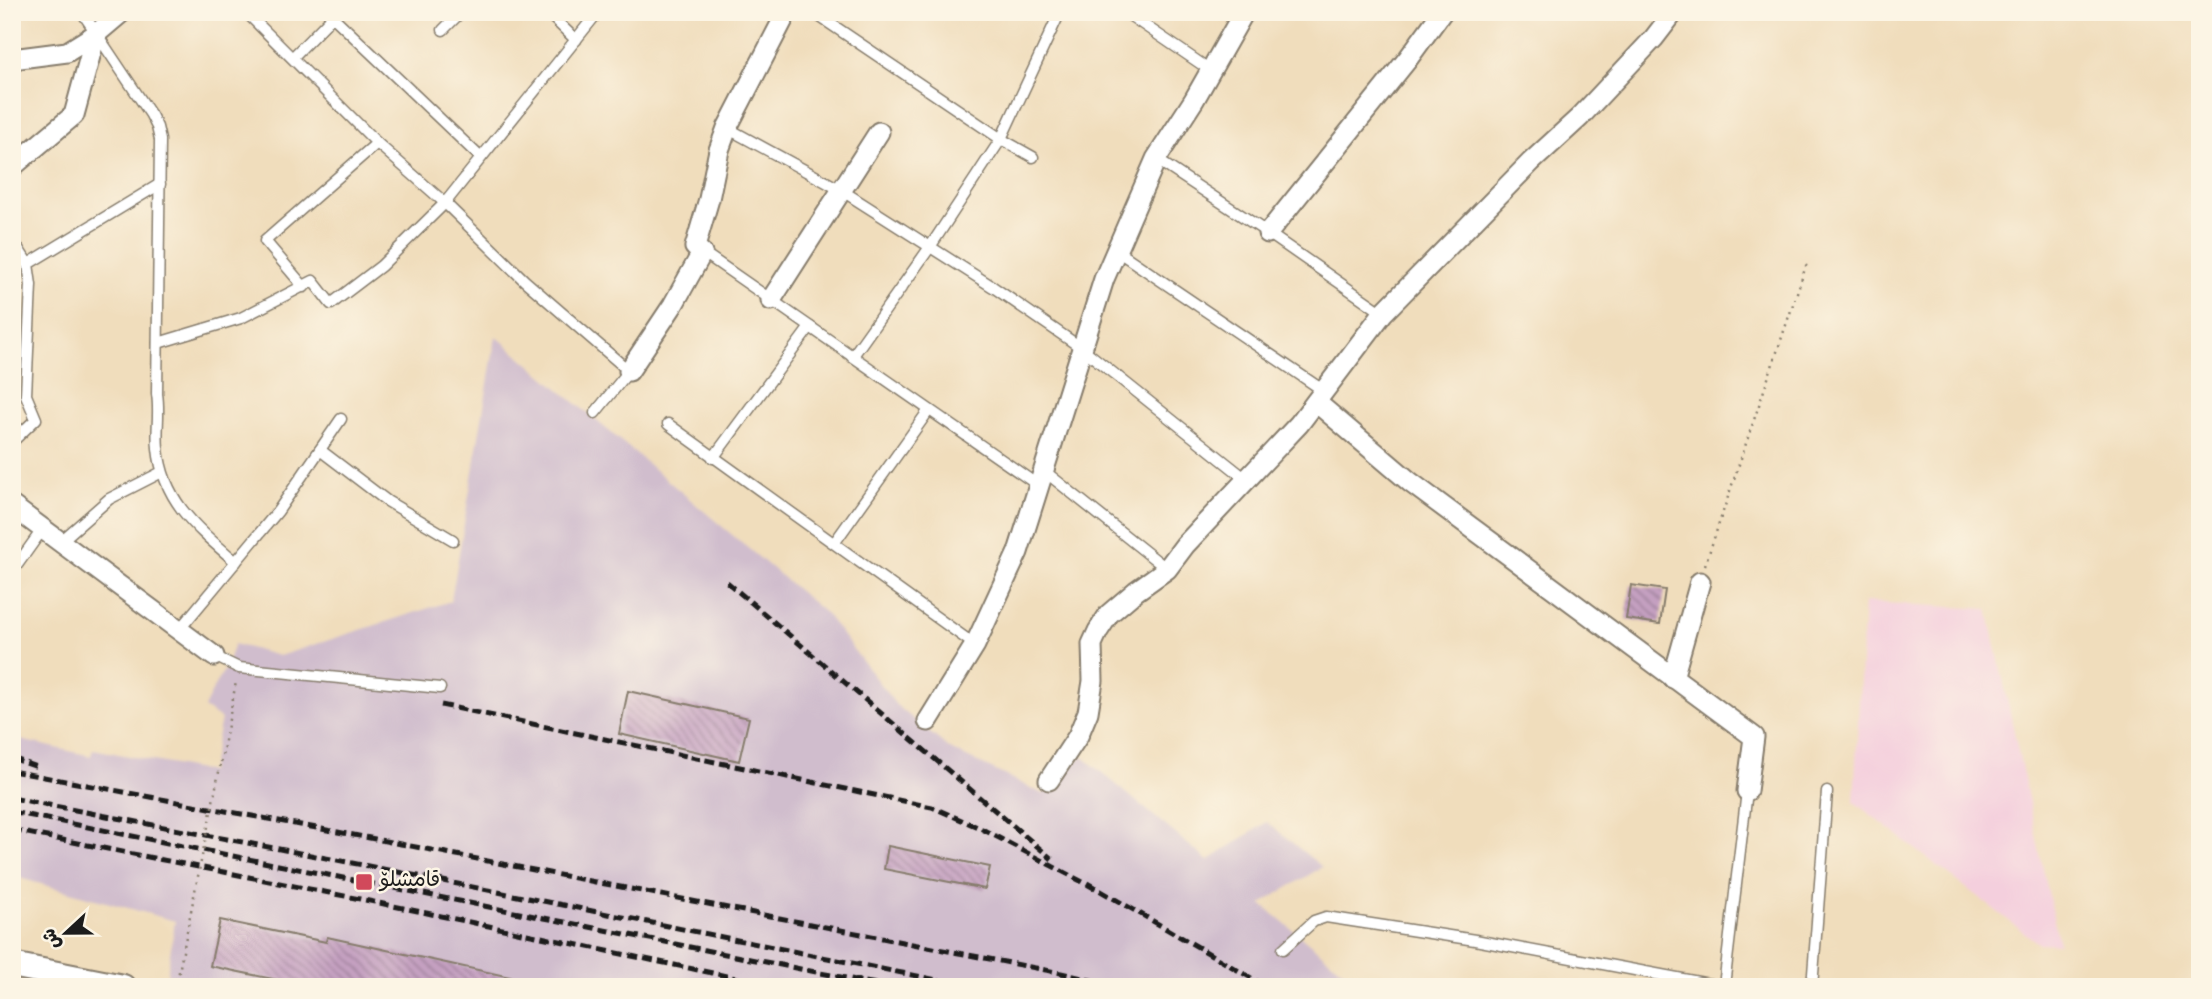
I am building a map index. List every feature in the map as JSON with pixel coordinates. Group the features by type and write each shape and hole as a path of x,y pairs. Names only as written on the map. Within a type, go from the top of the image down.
{"street":[{"path":"12,59 66,52 96,34 122,12"},
{"path":"929,721 975,645 1018,552 1104,279 1156,159 1194,100 1244,12"},
{"path":"1268,233 1400,69 1442,12"},
{"path":"1049,780 1078,736 1088,712 1093,681 1092,644 1109,614 1167,569 1185,545 1298,424 1382,313 1531,162 1580,117 1654,38 1674,12"},
{"path":"629,371 673,305 702,253 695,247 719,150 727,128 786,13"},
{"path":"12,167 74,115 96,34"},
{"path":"771,300 879,132"},
{"path":"1320,397 1410,482 1754,737 1747,791"},
{"path":"12,506 214,656"},
{"path":"1673,678 1700,582"},
{"path":"12,965 123,987"}],"lane":[{"path":"82,12 157,127 160,140 158,449 162,472 174,499 189,520 236,562"},
{"path":"246,12 376,144 445,203 525,281 629,371 595,413"},
{"path":"443,30 461,12"},
{"path":"547,12 576,40"},
{"path":"159,344 241,318 313,281 331,304 381,266 445,203 598,12"},
{"path":"813,12 1001,139 1033,157"},
{"path":"852,357 930,247 1001,139 1060,12"},
{"path":"1125,12 1210,69"},
{"path":"293,57 330,14 480,157"},
{"path":"727,128 841,190 993,287 1083,349 1246,479"},
{"path":"304,287 265,241 376,144"},
{"path":"1156,159 1382,313"},
{"path":"28,264 160,184"},
{"path":"12,239 28,264 31,285 26,395 36,419 12,442"},
{"path":"695,247 929,410 1042,478 1167,569"},
{"path":"1116,250 1320,397"},
{"path":"713,458 810,327"},
{"path":"835,542 929,410"},
{"path":"179,630 278,511 341,419"},
{"path":"668,424 975,645"},
{"path":"320,450 387,501 453,540"},
{"path":"60,542 109,499 162,472"},
{"path":"12,572 42,530"},
{"path":"214,656 239,668 440,688"},
{"path":"1283,949 1314,921 1326,917 1475,940 1724,987 1747,791"},
{"path":"1812,987 1827,792"}],"path":[{"path":"1700,582 1808,260"},
{"path":"176,987 239,668"}],"shaded area":[{"path":"496,336 826,614 896,705 950,749 1043,794 1082,756 1208,861 1267,822 1322,867 1261,904 1357,982 1382,987 225,987 167,974 175,921 12,876 12,738 91,756 93,749 210,772 221,719 204,708 225,669 234,644 279,656 451,601"},
{"path":"1864,602 1988,609 2059,944 2038,943 1854,802"}],"building":[{"path":"1631,585 1665,590 1660,624 1626,619"},
{"path":"628,691 749,718 739,761 619,734"},
{"path":"888,846 990,867 985,889 884,869"},
{"path":"220,920 326,942 327,937 528,981 527,987 312,987 210,966"}],"railway":[{"path":"727,582 1052,859"},
{"path":"441,705 932,807 982,829 1094,888"},
{"path":"12,758 40,768"},
{"path":"12,771 375,839 1061,973 1120,987"},
{"path":"12,798 972,987"},
{"path":"12,812 891,987"},
{"path":"12,830 360,899 779,987"},
{"path":"1087,883 1267,987"}],"place":[{"name":"قامشلۆ","path":"364,882"}]}
